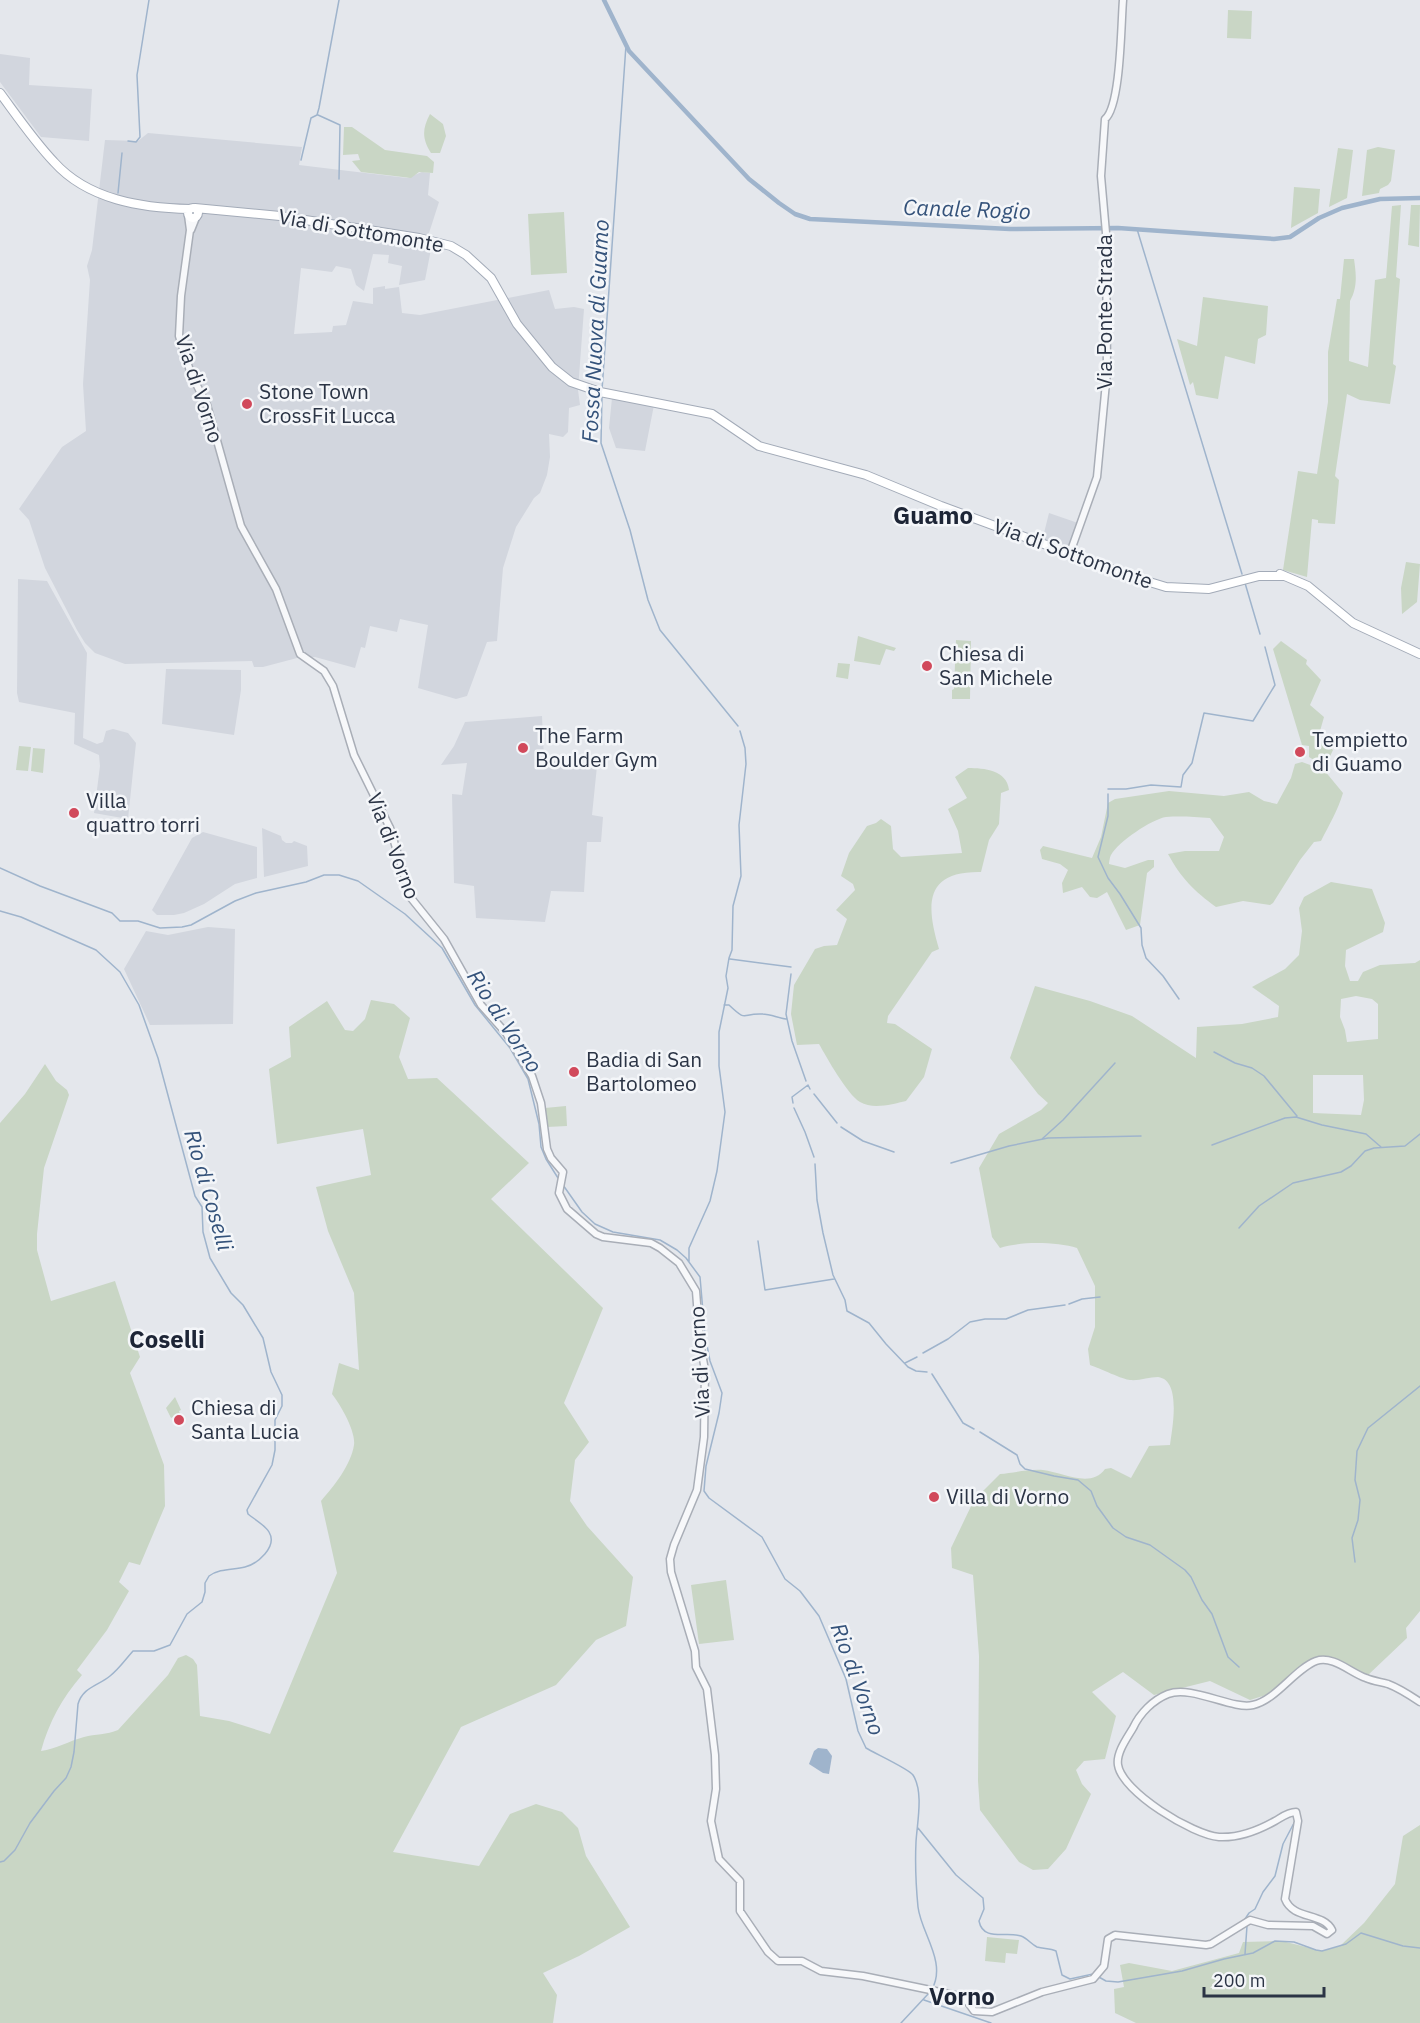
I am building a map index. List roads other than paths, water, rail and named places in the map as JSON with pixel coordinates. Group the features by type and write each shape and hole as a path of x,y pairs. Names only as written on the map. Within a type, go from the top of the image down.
{"main road":[{"name":"Via di Sottomonte","path":"0,93 54,162 82,185 124,202 173,207 192,212 209,210 280,216 419,238 451,246 466,255 491,278 517,324 560,375 583,387 712,414 759,446 866,475 941,506 1132,577 1166,587 1203,589 1221,587 1259,576 1284,576 1308,586 1353,623 1420,654"}],"street":[{"name":"Via Ponte Strada","path":"1070,553 1094,487 1099,464 1107,372 1106,233 1101,176 1105,120 1111,114 1113,107 1119,69 1123,0"},
{"name":"Via di Vorno","path":"192,212 181,296 180,336 191,374 207,405 241,526 276,589 287,614 297,649 300,654 324,671 333,686 354,755 390,828 411,898 444,939 481,1005 506,1033 532,1076 541,1103 547,1149 564,1174 558,1188 560,1198 567,1209 596,1234 603,1237 645,1242 660,1248 679,1263 696,1291 700,1343 705,1370 704,1437 697,1490 670,1559 671,1572 695,1651 696,1667 707,1689 715,1755 716,1790 711,1821 719,1859 740,1881 740,1911 774,1959 784,1962 802,1961 821,1971 879,1979 964,1996 974,2011 992,2012 1042,1992 1096,1976 1104,1966 1107,1942 1111,1936 1206,1945 1218,1940 1246,1921 1255,1920 1279,1926 1314,1926 1325,1934 1332,1930 1325,1922 1297,1912 1286,1902 1298,1821 1297,1814 1292,1812 1242,1835 1218,1837 1193,1828 1159,1809 1134,1790 1122,1775 1118,1767 1118,1759 1125,1741 1144,1711 1169,1693 1187,1692 1249,1706 1265,1700 1315,1661 1326,1659 1365,1678 1390,1684 1420,1702"}],"water":[{"path":"818,1748 827,1749 832,1756 829,1774 809,1764 814,1751"}],"waterway":[{"path":"128,141 136,142 140,137 137,75 149,0"},
{"path":"301,160 311,118 317,115 319,108 339,0"},
{"name":"Canale Rogio","path":"604,0 629,51 749,179 795,214 810,219 1010,229 1118,228 1274,239 1290,237 1319,218 1342,208 1380,199 1420,198"},
{"name":"Fossa Nuova di Guamo","path":"602,390 626,45"},
{"path":"318,115 340,125 339,179"},
{"path":"118,193 122,153"},
{"path":"1137,229 1242,574"},
{"name":"Fossa Nuova di Guamo","path":"602,395 601,443 630,530 648,600 660,630 738,726"},
{"path":"1245,583 1260,634"},
{"path":"1108,789 1151,785 1181,787 1183,775 1192,763 1204,713 1253,721 1275,685 1265,647"},
{"path":"689,1262 689,1248 710,1201 717,1171 725,1112 719,1066 719,1032 728,988 726,976 732,950 733,906 741,876 739,825 746,764 745,748 740,731"},
{"path":"1108,794 1108,816 1098,857 1108,878 1141,928 1142,945 1146,958 1163,976 1179,999"},
{"name":"Rio di Vorno","path":"0,868 112,913 120,921 138,921 160,928 191,925 235,901 256,893 306,882 324,875 339,875 358,881 405,914 442,948 475,1005 510,1048 528,1079 539,1124 541,1147 558,1178"},
{"name":"Rio di Coselli","path":"0,911 21,917 96,950 120,972 139,1005 158,1058 195,1196 202,1207 203,1232 210,1258 231,1293 243,1305 263,1338 271,1372 282,1395 282,1406 275,1420 275,1450 272,1465 247,1510 248,1514 269,1532 271,1538 269,1549 260,1559 250,1565 222,1570 209,1576 205,1583 202,1602 187,1614 170,1645 154,1651 133,1651 113,1673 83,1694 78,1704 74,1752 66,1778 30,1823 15,1850 0,1862"},
{"path":"730,959 791,967"},
{"path":"791,974 786,1014 792,1041 806,1081"},
{"path":"724,1005 729,1005 745,1016 765,1014 786,1019"},
{"path":"1214,1052 1235,1063 1252,1068 1264,1076 1297,1116"},
{"path":"1042,1139 1063,1120 1115,1063"},
{"path":"793,1103 792,1097 808,1085 810,1089"},
{"path":"814,1094 837,1123"},
{"path":"794,1108 814,1157"},
{"path":"1212,1145 1285,1118 1296,1117 1366,1134 1381,1147"},
{"path":"841,1127 863,1141 894,1152"},
{"path":"1239,1228 1259,1206 1293,1183 1341,1172 1351,1166 1365,1151 1374,1148 1405,1146 1420,1134"},
{"path":"951,1163 1009,1146 1048,1138 1141,1136"},
{"path":"815,1164 817,1200 823,1233 833,1275 845,1300 847,1311 869,1323 908,1367 916,1371 927,1372"},
{"name":"Rio di Vorno","path":"563,1185 582,1212 595,1224 613,1232 660,1240 686,1258 700,1277 705,1335 710,1361 722,1393 706,1466 704,1491 709,1498 762,1537 785,1579 800,1591 819,1616 846,1679 858,1731 866,1748 913,1775 919,1799 916,1850 917,1899 920,1917 937,1968 932,1989"},
{"path":"758,1241 765,1290 834,1279"},
{"path":"1069,1304 1082,1299 1100,1297"},
{"path":"923,1353 948,1339 970,1322 1006,1319 1028,1310 1065,1305"},
{"path":"905,1363 917,1357"},
{"path":"932,1374 963,1423 974,1429"},
{"path":"1355,1562 1352,1538 1358,1520 1360,1500 1355,1480 1357,1451 1368,1428 1420,1386"},
{"path":"980,1432 1017,1455 1020,1464 1025,1469 1078,1480 1091,1491 1097,1506 1113,1528 1126,1537 1150,1545 1185,1570 1212,1614 1228,1657 1239,1667"},
{"path":"1245,1919 1255,1909 1263,1892 1275,1876 1283,1844 1295,1821"},
{"path":"918,1828 956,1875 983,1898 984,1909 979,1921 985,1932 1021,1936 1037,1947 1056,1951 1062,1975 1070,1979 1093,1974"},
{"path":"1245,1954 1247,1926"},
{"path":"1097,1976 1106,1981 1118,1982 1182,1971 1253,1953 1275,1941 1294,1942 1322,1951 1346,1944 1361,1933 1403,1946 1420,1948"},
{"name":"Rio di Vorno","path":"901,2023 929,1993"},
{"path":"924,2000 991,2023"}],"place":[{"name":"Stone Town CrossFit Lucca","path":"247,404"},
{"name":"Chiesa di San Michele","path":"927,666"},
{"name":"The Farm Boulder Gym","path":"523,748"},
{"name":"Tempietto di Guamo","path":"1300,752"},
{"name":"Villa quattro torri","path":"74,813"},
{"name":"Badia di San Bartolomeo","path":"574,1072"},
{"name":"Chiesa di Santa Lucia","path":"179,1420"},
{"name":"Villa di Vorno","path":"934,1497"}],"district":[{"name":"Guamo","path":"933,516"},
{"name":"Coselli","path":"167,1340"},
{"name":"Vorno","path":"962,1997"}]}
